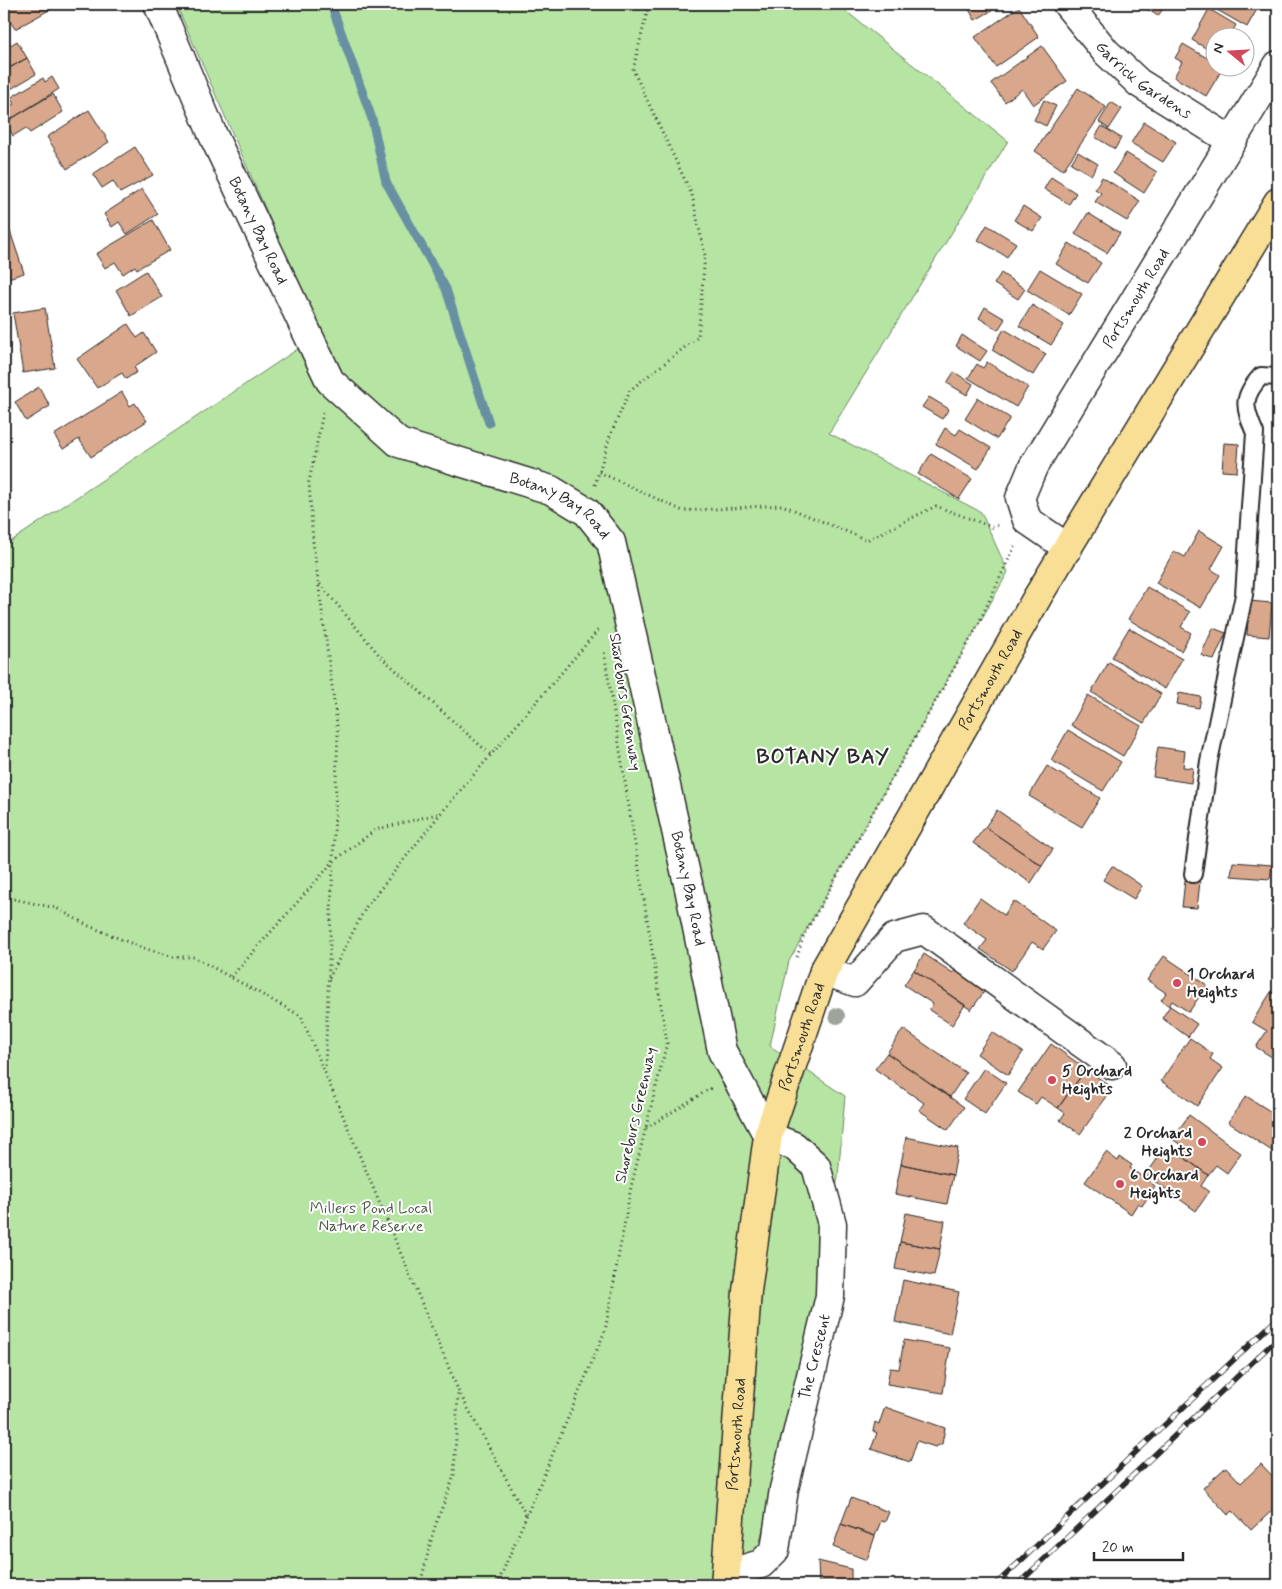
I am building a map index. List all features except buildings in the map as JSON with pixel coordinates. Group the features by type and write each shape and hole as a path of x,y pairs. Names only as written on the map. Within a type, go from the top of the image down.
{"main road":[{"name":"Portsmouth Road","path":"726,1580 747,1291 768,1136 824,970 1038,596 1278,202"}],"street":[{"name":"Botany Bay Road","path":"158,4 212,132 330,381 399,443 551,490 587,512 610,542 689,888 722,1051 726,1080 768,1136"},
{"name":"Garrick Gardens","path":"1067,4 1106,52 1139,82 1232,141"},
{"name":"Portsmouth Road","path":"1027,520 1020,498 1033,467 1278,65"},
{"path":"1027,520 1068,548"},
{"path":"824,970 855,982 894,938 924,930 1112,1065"},
{"name":"The Crescent","path":"726,1580 761,1564 775,1550 784,1489 830,1296 832,1224 816,1166 794,1146 768,1136"}],"lane":[{"path":"1194,874 1209,762 1244,595 1255,433 1246,412 1248,390 1261,376 1278,377"}],"path":[{"path":"587,512 610,436 630,390 698,337 705,255 692,195 633,70 649,4"},
{"path":"324,1072 338,732 319,584 309,482 330,381"},
{"path":"599,472 683,510 782,505 868,540 936,506 992,527 1027,520"},
{"path":"795,963 804,935 975,631 1027,520"},
{"path":"319,584 380,656 491,755"},
{"name":"Shoreburs Greenway","path":"601,618 601,637"},
{"path":"328,979 366,908 441,813 600,628"},
{"name":"Shoreburs Greenway","path":"497,1585 605,1331 631,1187 667,1043 603,647"},
{"path":"231,977 333,862 375,830 441,813"},
{"path":"4,897 56,908 89,926 140,947 174,957 194,957 301,1016 458,1392 527,1516"},
{"path":"646,1129 726,1080"},
{"path":"420,1585 434,1529 454,1476 458,1392"}],"green space":[{"name":"Millers Pond Local Nature Reserve","path":"176,4 837,4 1008,141 829,433 981,512 1008,572 789,961 770,1046 845,1096 838,1177 796,1398 758,1549 725,1585 4,1585 4,546 320,334"}],"waterway":[{"path":"331,4 372,119 386,182 446,289 489,423"}],"railway":[{"path":"995,1585 1278,1318"},
{"path":"1017,1585 1278,1338"}],"place":[{"name":"1 Orchard Heights","path":"1177,983"},
{"name":"5 Orchard Heights","path":"1052,1080"},
{"name":"2 Orchard Heights","path":"1202,1142"},
{"name":"6 Orchard Heights","path":"1120,1184"}],"district":[{"name":"BOTANY BAY","path":"823,757"}]}
